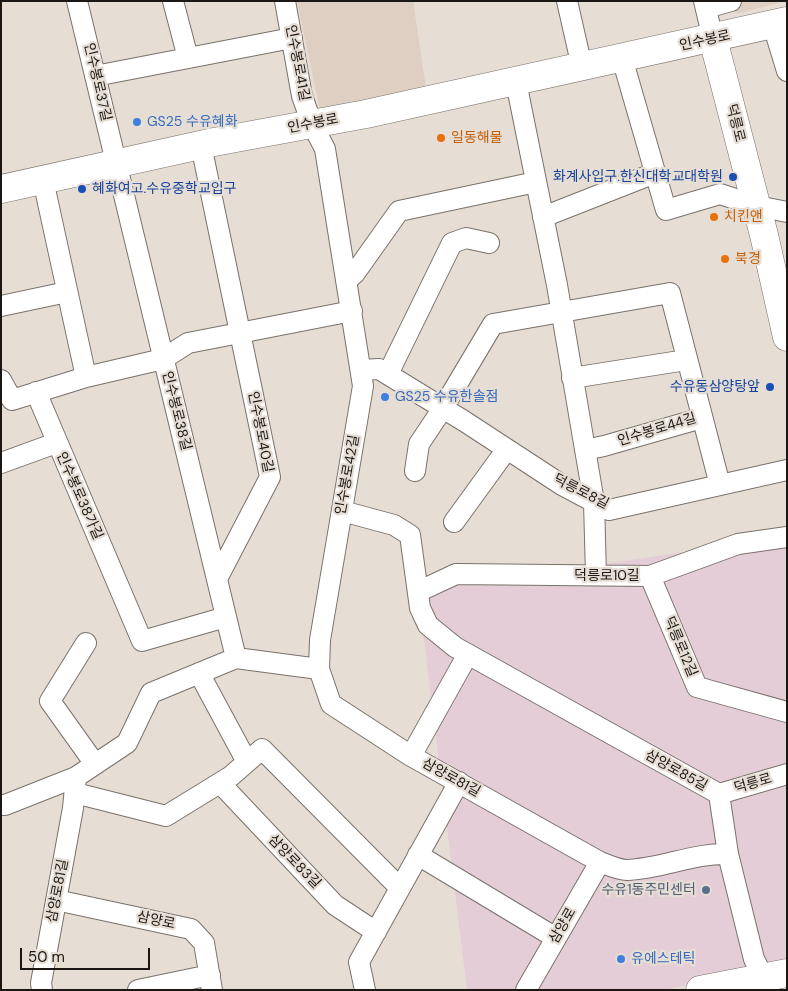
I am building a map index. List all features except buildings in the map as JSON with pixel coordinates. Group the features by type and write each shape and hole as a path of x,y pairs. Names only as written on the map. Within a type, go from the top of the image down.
{"main road":[{"name":"인수봉로","path":"1,189 201,145 516,82 780,23"},
{"name":"덕릉로","path":"713,39 782,292 787,336"},
{"path":"700,990 774,980"}],"street":[{"name":"인수봉로37길","path":"78,1 116,164"},
{"path":"173,1 188,58"},
{"name":"인수봉로41길","path":"285,1 302,96 312,124"},
{"path":"567,1 582,67"},
{"path":"713,39 705,4 731,1"},
{"path":"780,23 787,71"},
{"path":"96,76 292,38"},
{"path":"622,58 666,210 720,194 757,206 787,212"},
{"path":"516,82 561,311 594,502 596,576"},
{"name":"인수봉로42길","path":"312,124 324,149 363,386 320,640 319,669"},
{"name":"인수봉로40길","path":"201,145 270,477 217,579"},
{"name":"인수봉로38길","path":"116,164 236,658"},
{"path":"543,217 655,173"},
{"path":"43,180 86,377"},
{"path":"346,281 355,273 399,211 536,182"},
{"path":"388,374 452,243 466,238 489,243"},
{"path":"1,306 67,292"},
{"name":"인수봉로44길","path":"561,311 670,293 702,418 585,450"},
{"path":"1,380 12,400 86,377 163,359 188,343 352,311"},
{"path":"415,471 419,444 443,408 493,324 561,311"},
{"path":"572,378 686,360"},
{"name":"덕릉로8길","path":"361,370 379,369 388,374 562,485 609,510 787,470"},
{"name":"인수봉로38가길","path":"36,392 142,641 226,618"},
{"path":"702,418 720,485"},
{"path":"1,463 56,442"},
{"path":"454,522 507,449"},
{"name":"삼양로85길","path":"342,511 394,525 410,535 420,608 428,625 456,647 719,794 728,854 754,958 774,980"},
{"name":"덕릉로10길","path":"424,589 456,574 650,576 738,544 787,537"},
{"name":"덕릉로12길","path":"650,576 698,687 787,712"},
{"path":"86,644 50,701 95,764"},
{"path":"412,756 468,654"},
{"path":"1,805 75,785 95,764 127,743 151,693 236,658 319,669"},
{"name":"삼양로81길","path":"319,669 331,704 412,756 600,862 624,870 710,854 728,854"},
{"path":"199,673 255,755 400,888"},
{"path":"75,785 166,816 232,776 255,755"},
{"name":"덕릉로","path":"719,794 787,774"},
{"path":"364,990 359,962 459,782"},
{"name":"삼양로83길","path":"220,783 336,905 376,932"},
{"name":"삼양로81길","path":"42,990 41,983 74,808 75,785"},
{"path":"418,855 556,938"},
{"name":"삼양로","path":"526,990 600,862"},
{"name":"삼양로","path":"56,900 191,928 204,943 211,982"},
{"path":"138,990 211,982"}],"shaded area":[{"path":"297,1 413,1 426,88 320,110"},
{"path":"733,1 785,1 737,14"},
{"path":"787,537 787,962 665,990 467,990 418,591"}],"place":[{"name":"GS25 수유혜화","path":"137,122"},
{"name":"일동해물","path":"441,138"},
{"name":"화계사입구.한신대학교대학원","path":"733,177"},
{"name":"혜화여고.수유중학교입구","path":"82,189"},
{"name":"치킨앤","path":"714,217"},
{"name":"북경","path":"725,259"},
{"name":"수유동삼양탕앞","path":"770,387"},
{"name":"GS25 수유한솔점","path":"385,397"},
{"name":"수유1동주민센터","path":"706,890"},
{"name":"유에스테틱","path":"621,959"}]}
